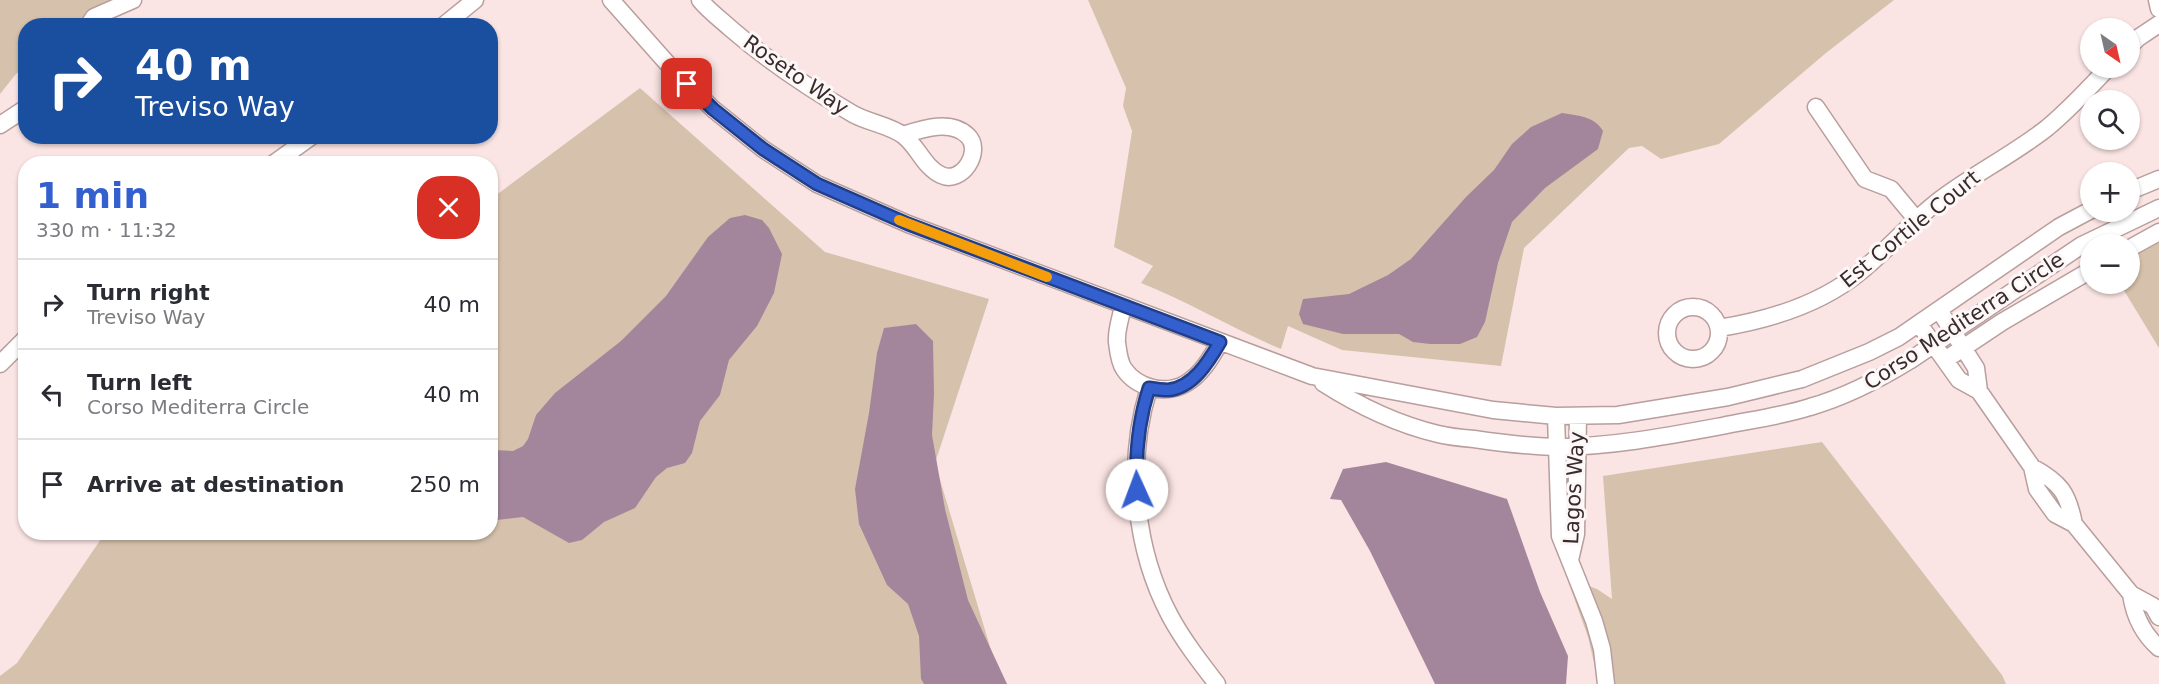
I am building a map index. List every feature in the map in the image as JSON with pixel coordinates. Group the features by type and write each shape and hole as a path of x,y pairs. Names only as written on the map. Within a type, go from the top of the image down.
{"street":[{"path":"93,18 133,0"},
{"path":"453,18 475,0"},
{"name":"Corso Mediterra Circle","path":"611,0 674,72 713,109 763,149 817,184 908,224 1312,376 1405,392 1455,404 1556,416 1618,415 1728,398 1802,379 1869,352 1899,337 2059,227 2080,216"},
{"name":"Roseto Way","path":"699,0 758,52 806,85 856,116 903,135"},
{"path":"2157,0 2159,9"},
{"path":"2140,38 2159,24"},
{"name":"Est Cortile Court","path":"1719,328 1767,319 1797,308 1839,287 1861,272 1916,219 1944,196 2046,128 2098,78"},
{"path":"1816,107 1865,179 1891,189 1916,219"},
{"path":"0,125 18,113"},
{"path":"284,156 301,144"},
{"path":"2140,187 2159,179"},
{"name":"Corso Mediterra Circle","path":"1312,376 1361,407 1391,420 1439,435 1512,445 1557,447 1688,433 1811,407 1881,378 2082,245 2159,208"},
{"path":"2140,242 2159,232"},
{"path":"1945,360 2002,322 2080,276"},
{"path":"1123,306 1117,340 1123,368 1133,378 1149,388 1171,390 1185,384 1198,374 1220,342"},
{"path":"1939,310 1976,368 1978,391"},
{"path":"1919,324 1959,380 1978,391 2032,467 2053,478 2070,502 2074,524 2131,594 2153,606 2159,617"},
{"path":"0,364 18,346"},
{"path":"1149,388 1139,426 1136,466 1138,505 1148,559 1170,615 1183,638 1217,684"},
{"name":"Lagos Way","path":"1556,416 1560,537 1594,621 1602,649 1606,684"},
{"name":"Lagos Way","path":"1570,560 1576,534 1578,416"},
{"path":"2131,594 2133,611 2150,640 2159,648"}],"shaded area":[{"path":"0,0 129,0 101,18 18,18 18,72 0,94"},
{"path":"1088,0 1894,0 1826,53 1719,144 1661,159 1642,146 1629,148 1524,248 1501,366 1342,350 1288,326 1281,349 1141,283 1153,266 1114,247 1132,131 1123,106 1126,88"},
{"path":"640,88 825,252 989,299 935,463 994,660 1007,684 0,684 0,676 17,663 100,540 498,540 498,194"},
{"path":"1562,113 1586,118 1599,126 1603,131 1598,149 1545,188 1512,222 1498,263 1485,322 1477,337 1460,344 1430,344 1413,342 1399,334 1343,334 1303,324 1299,314 1303,299 1349,294 1388,275 1411,259 1466,197 1494,170 1512,144 1531,127"},
{"path":"745,215 762,220 769,228 782,254 774,293 757,326 729,360 720,395 700,421 692,453 685,463 667,468 656,477 635,508 604,522 582,540 569,543 523,517 498,520 498,450 513,451 523,446 528,439 536,415 555,393 621,341 666,296 708,237 730,218"},
{"path":"2159,222 2159,348 2126,294 2140,294 2140,235"},
{"path":"916,324 933,341 932,435 945,509 968,600 1007,684 924,684 921,679 919,636 908,604 887,585 859,524 855,489 877,353 884,328"},
{"path":"1822,442 2002,675 2006,684 1599,684 1588,637 1567,578 1597,589 1612,599 1603,476"},
{"path":"1386,462 1507,499 1540,592 1568,656 1566,684 1435,684 1370,551 1341,500 1330,499 1343,469"}],"slow traffic":[{"path":"899,220 1047,277"}],"route":[{"path":"687,84 713,109 763,149 817,184 908,224 1220,342 1198,374 1185,384 1171,390 1149,388 1139,426 1137,490"}]}
